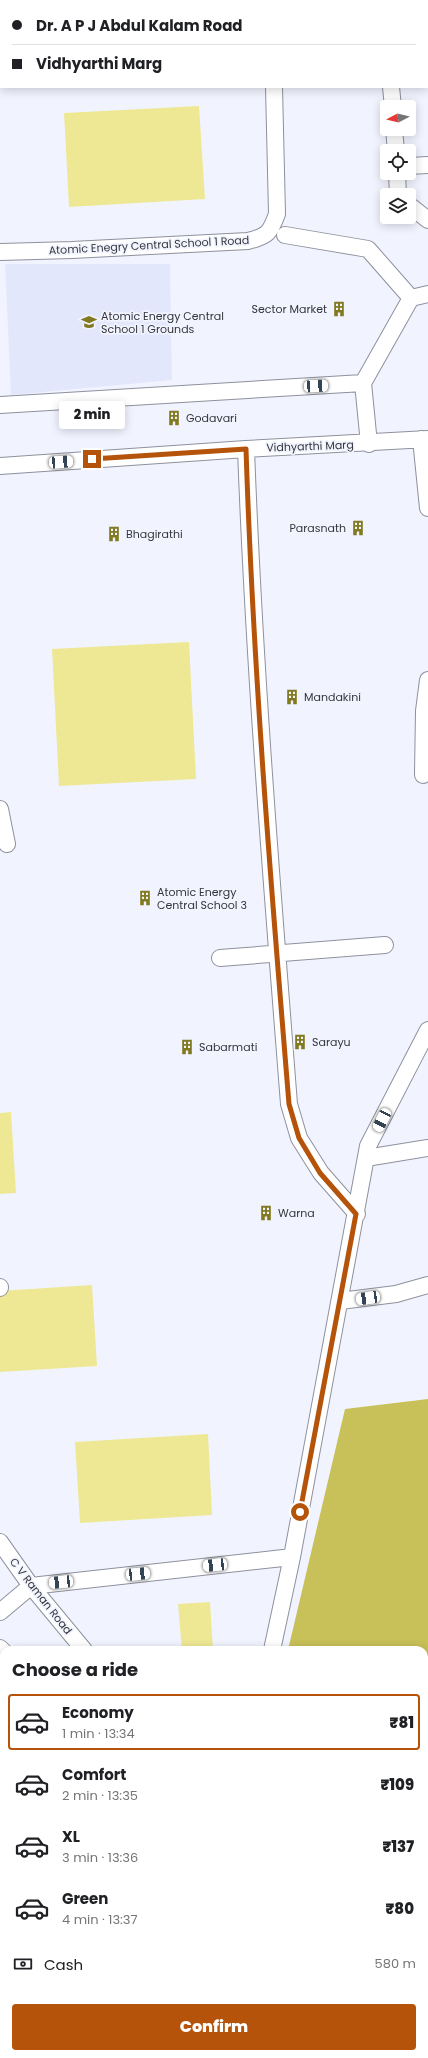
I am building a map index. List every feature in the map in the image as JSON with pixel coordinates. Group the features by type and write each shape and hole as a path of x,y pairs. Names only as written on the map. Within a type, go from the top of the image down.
{"street":[{"name":"Atomic Enegry Central School 1 Road","path":"0,252 248,241 262,237 270,231 277,214 274,88"},
{"path":"391,88 392,100"},
{"path":"416,166 428,165"},
{"path":"416,211 428,220"},
{"path":"285,235 368,249 411,298"},
{"path":"369,444 364,383 411,298 428,294"},
{"path":"0,405 364,383"},
{"path":"425,439 428,508"},
{"name":"Vidhyarthi Marg","path":"0,466 246,449 369,444 425,439"},
{"path":"246,449 249,547 289,1104 299,1138 320,1173 356,1214"},
{"path":"422,775 424,711 428,680"},
{"path":"0,809 7,844"},
{"path":"220,958 385,945"},
{"path":"273,1646 292,1557 368,1146 428,1030"},
{"path":"366,1158 428,1148"},
{"path":"340,1301 396,1294 428,1285"},
{"name":"C V Raman Road","path":"0,1542 31,1586 81,1646"},
{"path":"0,1612 31,1586 292,1557"}],"shaded area":[{"path":"199,106 205,199 69,207 64,113"},
{"name":"Atomic Energy Central School 1 Grounds","path":"5,264 170,264 172,380 11,395"},
{"path":"189,642 196,779 59,786 52,649"},
{"path":"11,1112 16,1193 0,1194 0,1113"},
{"path":"92,1285 97,1366 0,1372 0,1291"},
{"path":"428,1399 428,1646 289,1646 345,1409"},
{"path":"208,1434 212,1515 80,1523 75,1442"},
{"path":"210,1602 213,1646 182,1646 178,1604"}],"place":[{"name":"Sector Market","path":"339,309"},
{"name":"Atomic Energy Central School 1 Grounds","path":"89,322"},
{"name":"Godavari","path":"174,418"},
{"name":"Parasnath","path":"358,528"},
{"name":"Bhagirathi","path":"114,534"},
{"name":"Mandakini","path":"292,697"},
{"name":"Atomic Energy Central School 3","path":"145,898"},
{"name":"Sarayu","path":"300,1042"},
{"name":"Sabarmati","path":"187,1047"},
{"name":"Warna","path":"266,1213"}],"route":[{"path":"92,459 246,449 249,547 268,833 289,1104 299,1138 320,1173 356,1214 300,1512"}]}
